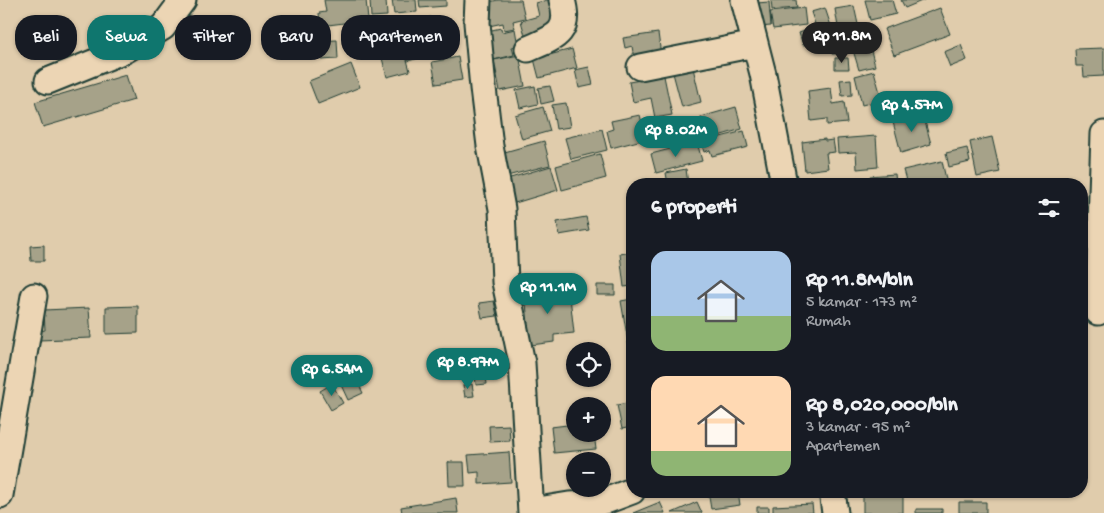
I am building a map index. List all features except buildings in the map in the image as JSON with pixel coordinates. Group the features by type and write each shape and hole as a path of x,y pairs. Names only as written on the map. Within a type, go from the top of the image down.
{"street":[{"path":"48,81 125,50 163,27 183,0"},
{"path":"478,0 477,23 483,88 490,146 502,209 505,282 522,363 531,512 569,505 591,504 608,500 626,492"},
{"path":"528,49 555,37 561,31 564,22 562,0"},
{"path":"744,0 763,74 783,178"},
{"path":"640,67 755,44"},
{"path":"1098,312 1104,134"},
{"path":"0,496 34,296"},
{"path":"833,498 835,513"}]}
